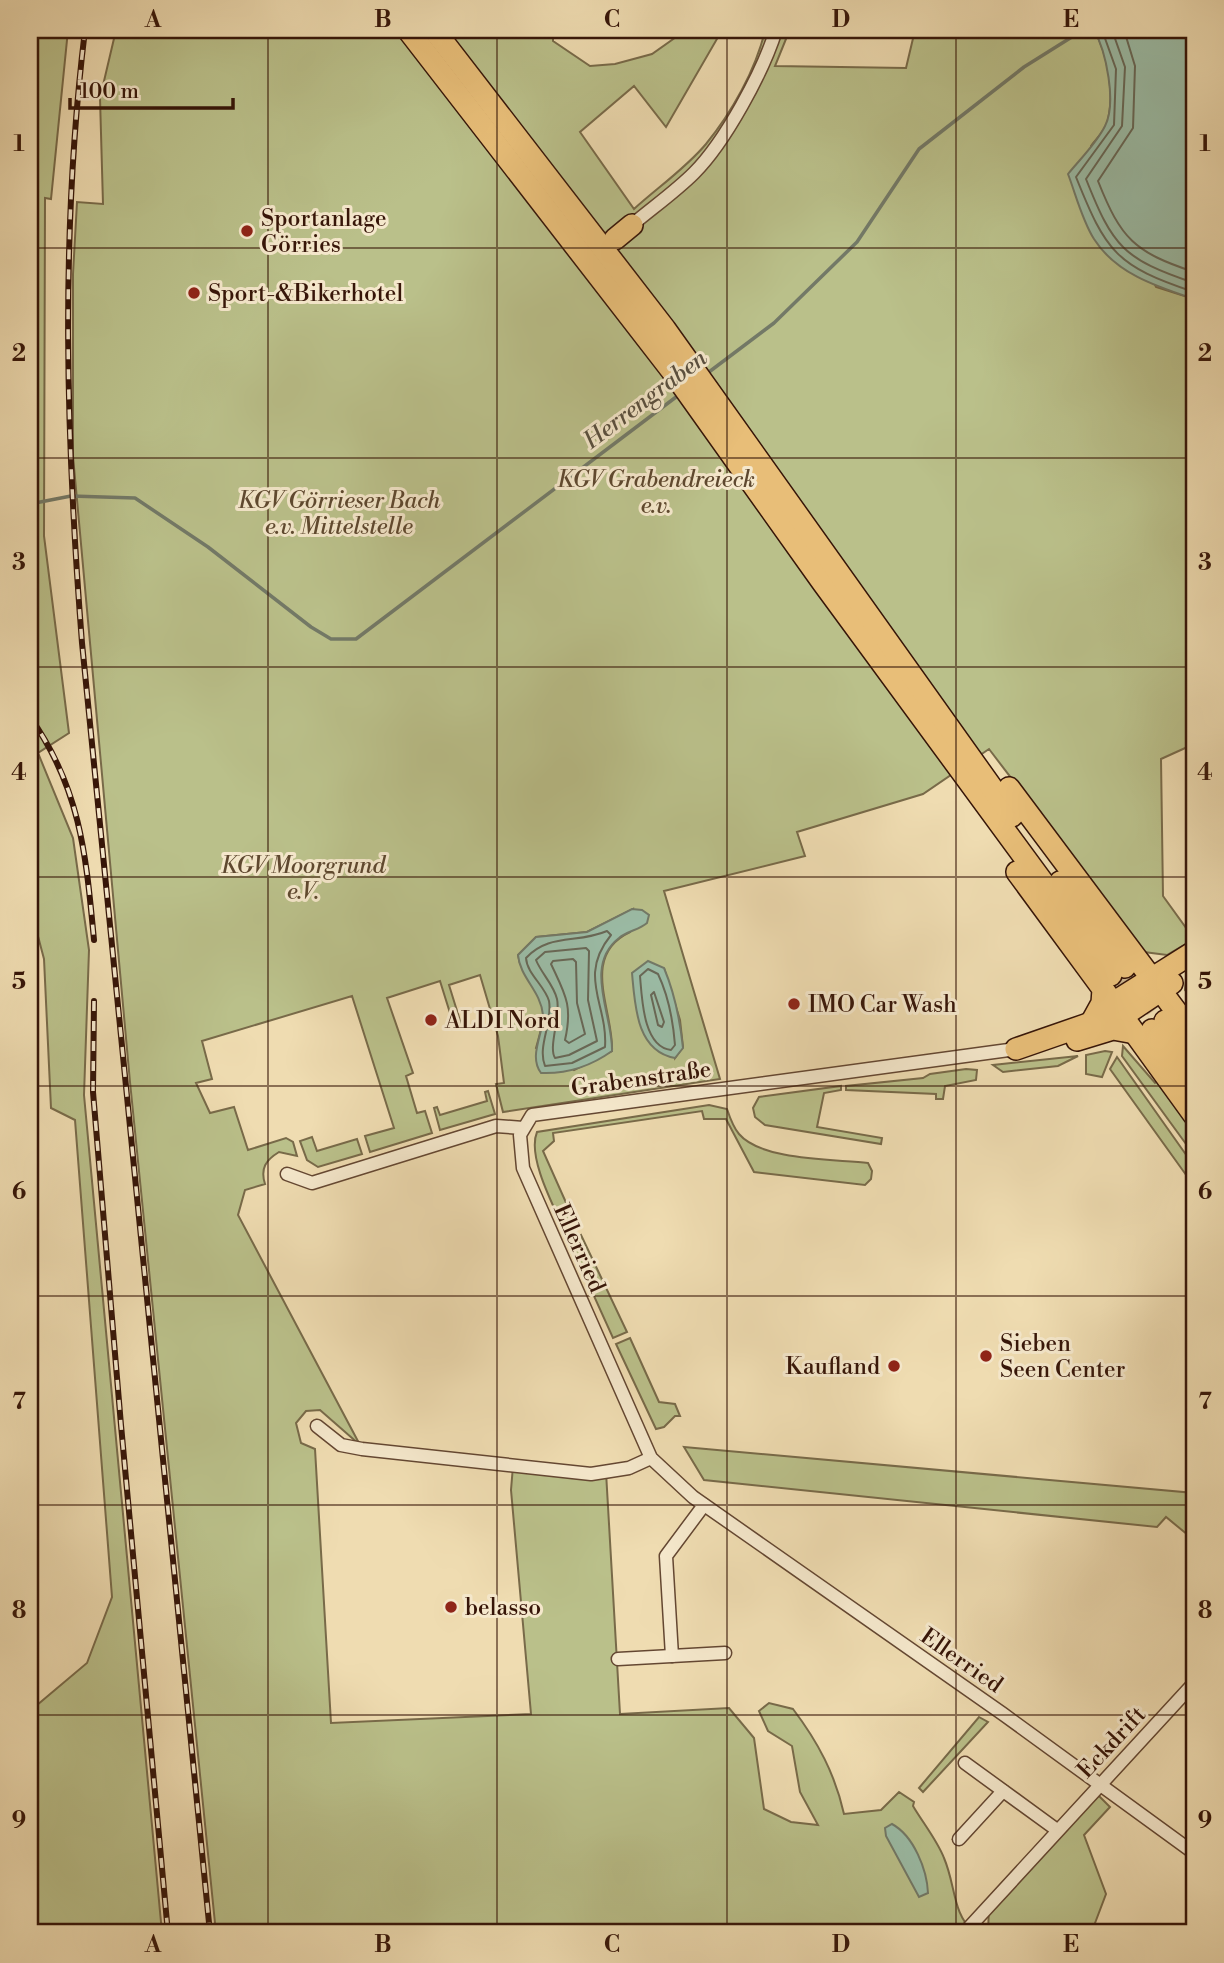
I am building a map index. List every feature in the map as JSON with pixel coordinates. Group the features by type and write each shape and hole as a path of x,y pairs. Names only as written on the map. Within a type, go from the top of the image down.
{"highway":[{"path":"408,30 679,365 756,474 1000,800 1141,995 1194,1087"},
{"path":"434,30 665,329"},
{"path":"590,229 624,232 621,263 665,329 679,365"},
{"path":"756,474 778,532 908,724 1141,995 1194,1062"},
{"path":"1094,1028 1102,1003 1141,995 1194,952"},
{"path":"1016,1049 1094,1028 1194,961"},
{"path":"1141,995 1194,1035"},
{"path":"1141,995 1194,1115"}],"street":[{"path":"624,232 695,173 736,114 771,47 776,30"},
{"name":"Grabenstraße","path":"288,1174 312,1183 496,1126 523,1128 532,1115 1016,1049"},
{"name":"Ellerried","path":"523,1128 519,1144 523,1168 650,1458 704,1505 1101,1784 1194,1853"},
{"path":"317,1426 341,1445 362,1449 591,1474 629,1468 650,1458"},
{"path":"672,1656 666,1556 704,1505"},
{"path":"618,1659 725,1653"},
{"name":"Eckdrift","path":"968,1932 1194,1683"},
{"path":"965,1763 1058,1830"},
{"path":"959,1839 1003,1791"}],"green space":[{"path":"30,30 68,30 51,199 45,198 44,536 69,733 38,753 73,838 89,950 84,1095 162,1933 30,1933 30,1711 87,1663 112,1597 75,1120 51,1108 44,959 30,906"},
{"path":"116,30 553,30 553,41 590,66 615,64 652,54 686,30 721,32 666,127 634,86 580,132 634,209 690,161 716,132 749,76 765,31 788,34 775,66 906,68 915,30 1094,30 1099,40 1109,75 1110,100 1106,126 1091,146 1156,287 1194,299 1194,744 1161,759 1163,896 1194,939 1167,955 1144,952 989,749 923,794 797,832 805,856 664,891 720,1079 503,1112 496,1084 504,1083 498,1036 480,975 449,985 462,1027 455,1029 440,981 387,998 413,1073 406,1076 417,1113 425,1111 432,1133 370,1152 365,1136 394,1128 352,996 202,1041 212,1079 196,1083 210,1113 234,1107 248,1150 286,1138 293,1142 297,1156 279,1152 271,1158 264,1169 265,1184 245,1190 238,1215 360,1445 320,1410 306,1411 296,1423 301,1443 315,1449 331,1723 531,1714 511,1490 513,1466 606,1472 620,1714 729,1708 754,1738 764,1809 791,1822 818,1825 800,1792 792,1746 768,1731 759,1711 769,1703 793,1709 824,1759 836,1785 844,1814 881,1810 899,1792 914,1802 913,1806 944,1858 962,1917 974,1933 216,1933 130,1082 73,456 73,274 77,202 103,204 100,98","holes":["633,909 630,932 615,942 606,955 602,970 612,1051 574,1070 536,1048 543,1019 542,1002 522,968 518,955 536,937 587,932","664,968 680,1020 683,1047 675,1058"]},
{"path":"1194,971 1194,1002 1185,990 1186,978"},
{"path":"1123,1046 1155,1083 1159,1080 1194,1121 1194,1155 1122,1056"},
{"path":"1112,1052 1102,1077 1086,1074 1086,1055"},
{"path":"1078,1056 1058,1066 1003,1072 993,1065"},
{"path":"1117,1057 1194,1166 1194,1186 1110,1069"},
{"path":"977,1070 976,1080 945,1086 943,1099 936,1099 936,1094 846,1090 846,1086 923,1078 930,1074"},
{"path":"841,1086 841,1090 824,1093 817,1127 882,1138 881,1144 765,1125 755,1117 753,1108 759,1097"},
{"path":"488,1091 495,1114 440,1130 434,1108 437,1107 440,1115 487,1101 485,1092"},
{"path":"709,1105 727,1109 739,1134 750,1143 781,1154 868,1163 872,1171 871,1179 865,1185 754,1172 726,1119 704,1119 702,1111 553,1133 554,1141 543,1151 576,1225 563,1227 538,1167 535,1154 537,1132"},
{"path":"312,1137 317,1151 357,1139 362,1154 318,1167 307,1160 300,1141"},
{"path":"581,1235 627,1332 613,1338 570,1243"},
{"path":"630,1338 659,1402 675,1404 680,1416 675,1416 664,1427 656,1429 616,1344"},
{"path":"684,1447 1194,1493 1194,1540 1166,1517 1157,1527 704,1480"},
{"path":"979,1717 988,1722 923,1792 919,1788"},
{"path":"1094,1791 1110,1807 1084,1835 1106,1894 1092,1931 988,1933 989,1906"}],"water":[{"path":"1094,30 1194,30 1194,299 1139,278 1126,270 1103,251 1083,216 1068,174 1101,133 1110,104 1106,64"},
{"path":"632,909 642,910 649,915 647,923 619,938 608,949 603,962 602,992 612,1051 578,1068 541,1073 537,1066 536,1052 543,1015 535,992 522,971 518,955 536,937 587,932"},
{"path":"648,961 664,968 674,997 683,1048 675,1058 662,1054 652,1046 640,1025 632,973"},
{"path":"892,1824 900,1829 913,1845 922,1864 928,1893 919,1897 886,1836 885,1828"}],"waterway":[{"name":"Herrengraben","path":"705,375 774,323 857,242 919,149 1024,67 1083,30"},
{"name":"Herrengraben","path":"30,504 71,496 135,498 208,547 311,627 331,639 356,639 680,394"}],"tunnel":[{"path":"1125,967 1165,1021"},
{"path":"1111,975 1152,1030"}],"railway":[{"path":"85,30 72,183 68,336 72,490 82,643 210,1933"},
{"path":"30,717 47,744 71,797 84,852 94,940"},
{"path":"94,1001 93,1092 168,1933"}],"place":[{"name":"Sportanlage Görries","path":"247,231"},
{"name":"Sport-&Bikerhotel","path":"194,293"},
{"name":"IMO Car Wash","path":"794,1004"},
{"name":"ALDI Nord","path":"431,1020"},
{"name":"Sieben Seen Center","path":"986,1356"},
{"name":"Kaufland","path":"894,1366"},
{"name":"belasso","path":"451,1607"}],"park label":[{"name":"KGV Grabendreieck e.v.","path":"656,492"},
{"name":"KGV Görrieser Bach e.v. Mittelstelle","path":"339,513"},
{"name":"KGV Moorgrund e.V.","path":"303,878"}]}
